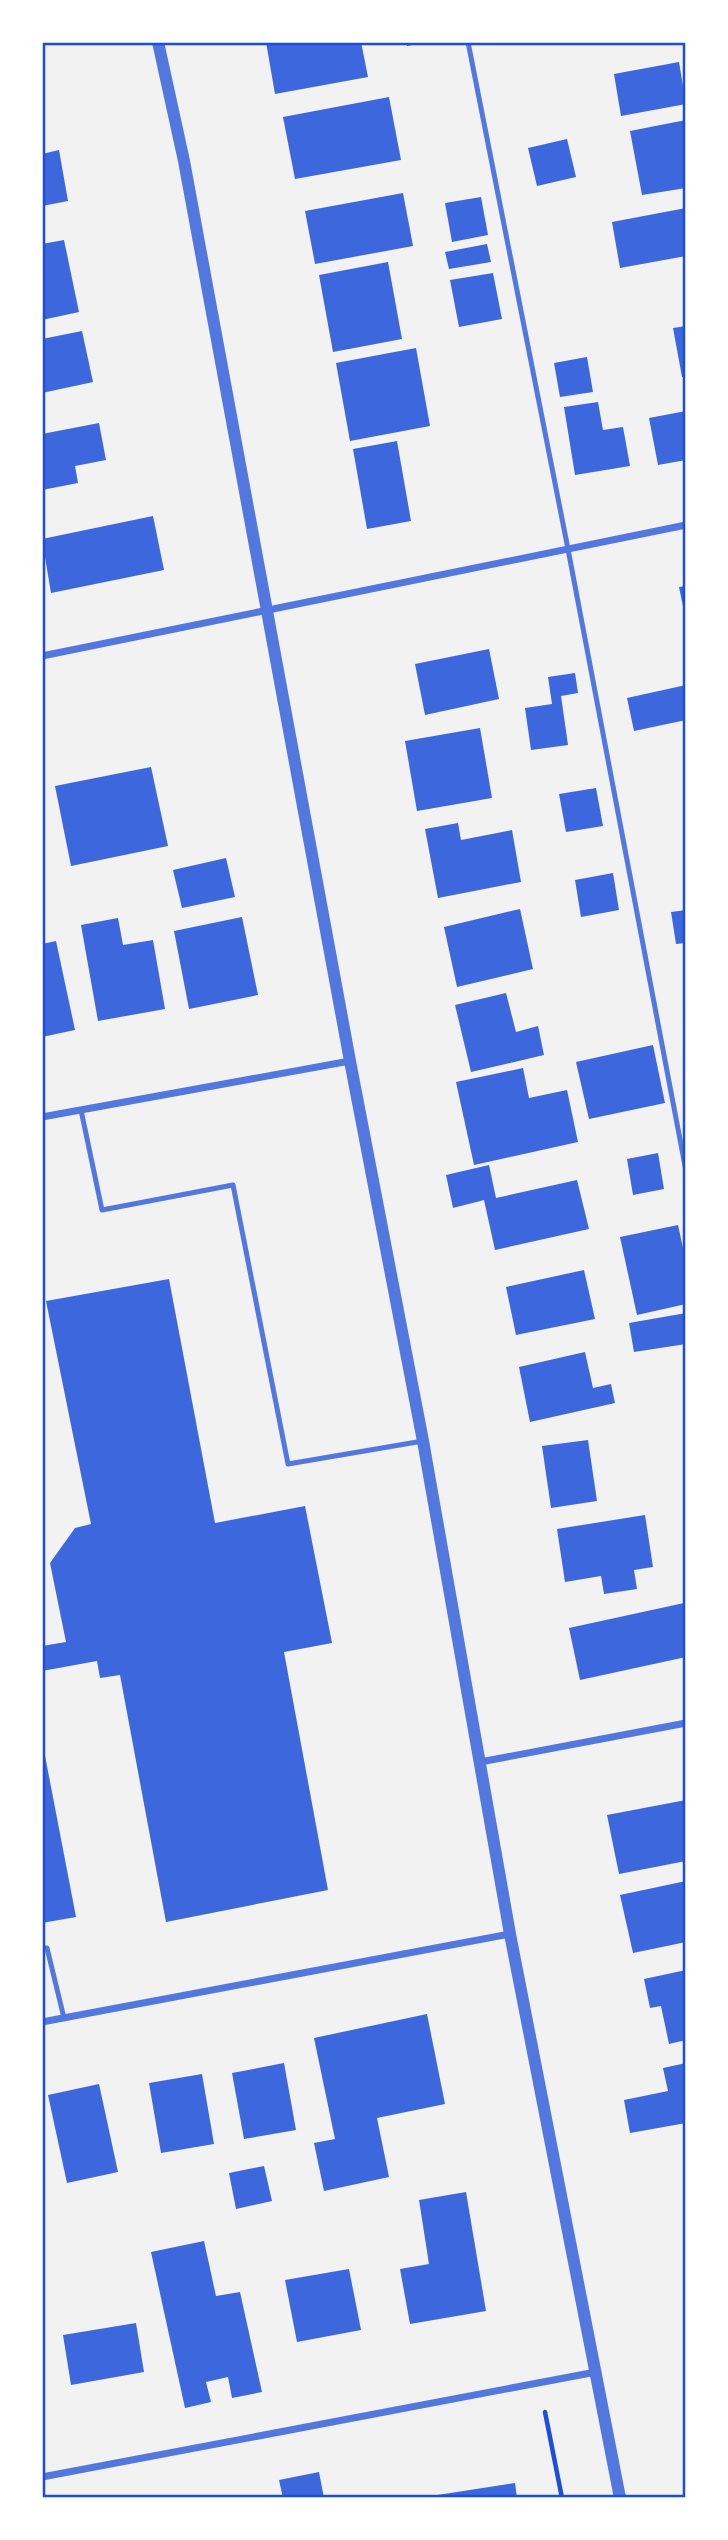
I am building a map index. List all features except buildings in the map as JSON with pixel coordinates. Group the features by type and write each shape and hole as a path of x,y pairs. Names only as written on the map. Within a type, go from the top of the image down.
{"street":[{"path":"158,42 184,161 423,1441 510,1934 620,2498"},
{"path":"42,656 686,526"},
{"path":"42,1117 350,1061"},
{"path":"480,1762 686,1723"},
{"path":"42,2022 510,1934"},
{"path":"42,2477 597,2372"}],"lane":[{"path":"468,42 686,1171"},
{"path":"81,1110 102,1210 233,1185 288,1464 423,1441"},
{"path":"42,1948 47,1948 64,2018"}],"path":[{"path":"545,2412 562,2498"}]}
